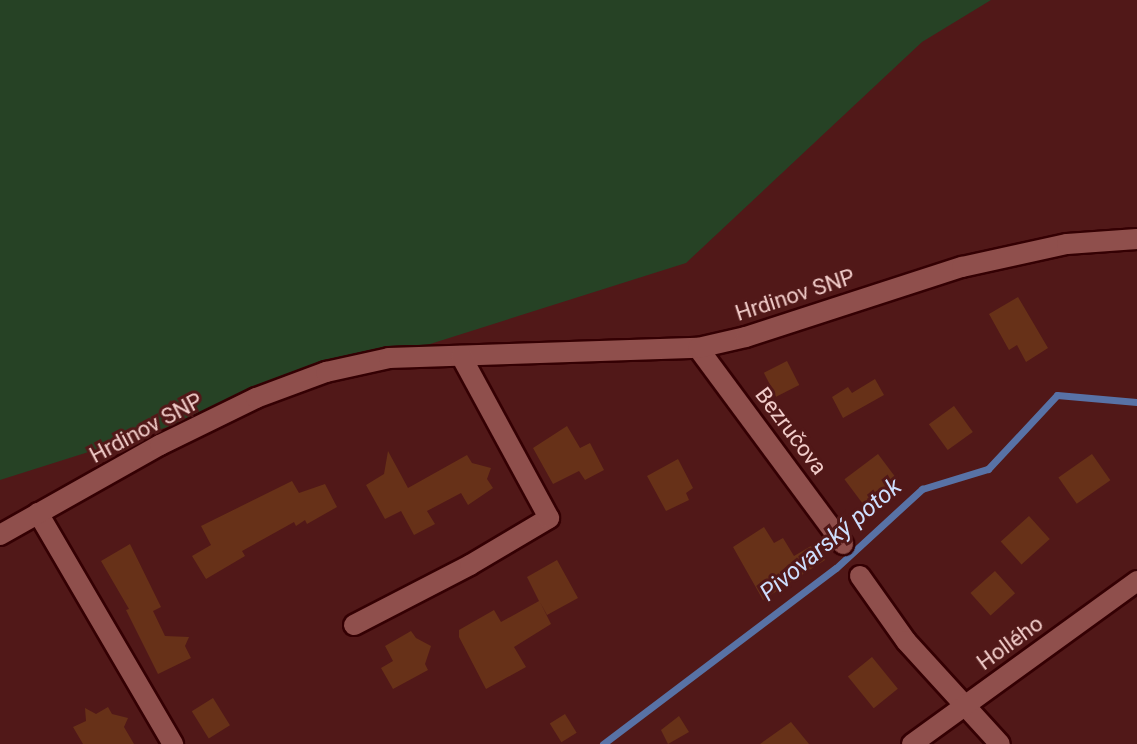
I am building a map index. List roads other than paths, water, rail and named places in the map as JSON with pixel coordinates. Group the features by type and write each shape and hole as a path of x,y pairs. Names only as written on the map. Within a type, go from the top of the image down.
{"street":[{"name":"Hrdinov SNP","path":"0,535 173,438 256,398 326,372 389,358 698,348 746,337 962,267 1067,244 1137,239"},
{"name":"Bezručova","path":"698,348 843,544"},
{"path":"354,625 470,565 549,518 461,356"},
{"path":"38,513 173,744"},
{"path":"860,576 906,641 1000,744"},
{"name":"Hollého","path":"912,744 1137,581"}],"waterway":[{"name":"Pivovarský potok","path":"603,744 836,568 922,489 988,469 1057,395 1137,402"}]}
